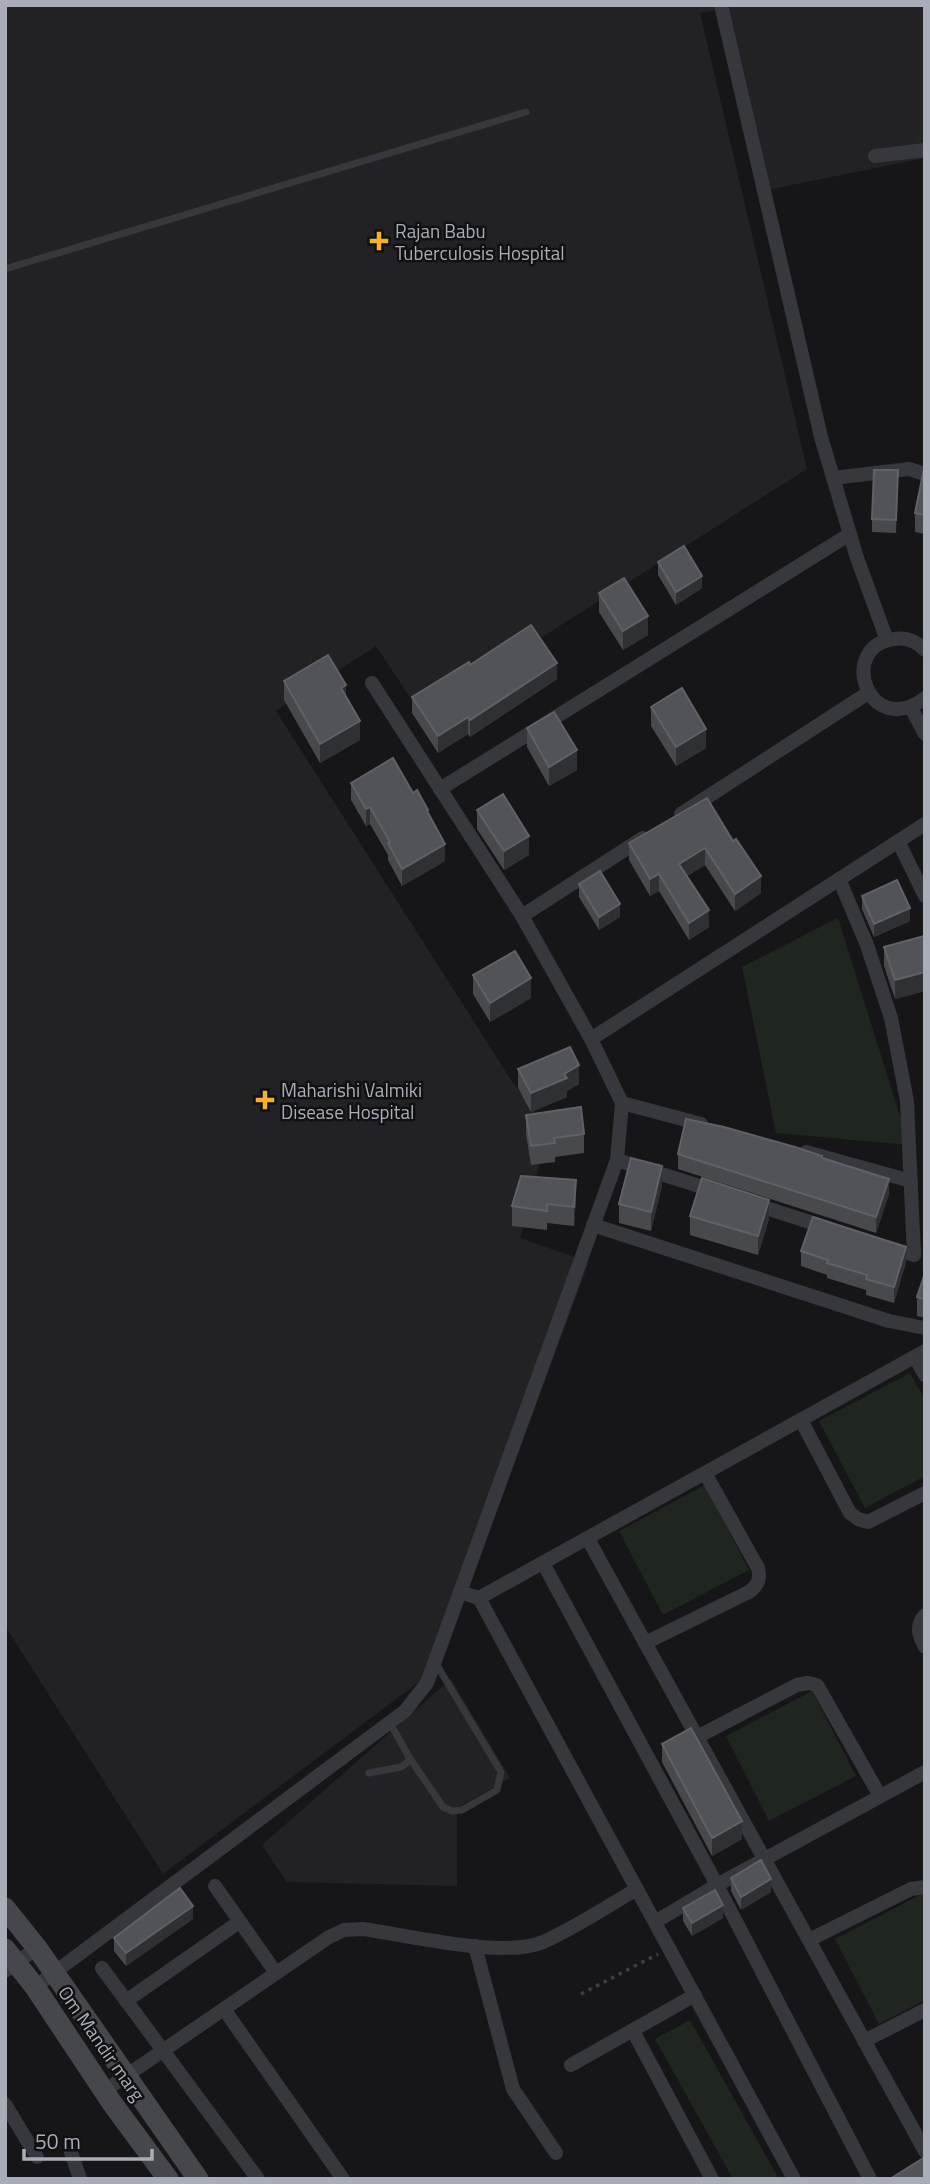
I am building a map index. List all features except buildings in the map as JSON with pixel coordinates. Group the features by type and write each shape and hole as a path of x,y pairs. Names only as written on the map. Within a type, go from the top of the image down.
{"main road":[{"name":"Om Mandir marg","path":"5,1908 37,1948 198,2179"},
{"name":"Om Mandir marg","path":"9,1961 35,1987 104,2091 168,2179"}],"street":[{"path":"721,5 821,437 850,534 887,640"},
{"path":"875,156 925,150"},
{"path":"833,478 909,470 925,474"},
{"path":"440,789 850,534"},
{"path":"925,650 918,643 903,638 887,640 873,648 865,662 863,678 868,693 879,704 895,709 911,708 925,698"},
{"path":"35,1987 390,1723 418,1696 427,1683 435,1662 617,1160 622,1103 591,1039 522,916 372,683"},
{"path":"522,916 868,693"},
{"path":"911,708 925,734"},
{"path":"591,1039 925,824"},
{"path":"898,841 925,896"},
{"path":"839,879 867,946 891,1018 907,1101 911,1181 919,1257 875,1243"},
{"path":"622,1103 714,1128"},
{"path":"793,1149 911,1181"},
{"path":"617,1160 836,1230"},
{"path":"593,1225 889,1321 925,1328"},
{"path":"480,1598 920,1354 925,1375"},
{"path":"801,1420 850,1513 858,1519 868,1522 925,1493"},
{"path":"645,1643 757,1586 760,1576 758,1568 705,1474"},
{"path":"588,1539 864,2041 919,2126 925,2151"},
{"path":"543,1563 717,1885 870,2179"},
{"path":"460,1592 480,1598 794,2179"},
{"path":"925,1615 919,1622 918,1632 925,1647"},
{"path":"697,1737 797,1685 808,1682 817,1685 880,1796"},
{"path":"655,1922 717,1885 925,1772"},
{"path":"215,1886 276,1973"},
{"path":"809,1940 911,1889 925,1887"},
{"path":"104,2091 329,1937 344,1930 363,1928 475,1946 515,1948 542,1943 637,1889"},
{"path":"126,2001 239,1922"},
{"path":"475,1946 513,2089 556,2153"},
{"path":"9,1961 37,1948"},
{"path":"102,1968 258,2179"},
{"path":"571,2065 695,1996"},
{"path":"224,2009 344,2179"},
{"path":"864,2041 925,2010"},
{"path":"633,2031 712,2179"},
{"path":"5,2104 37,2157"},
{"path":"70,2149 80,2179"}],"lane":[{"path":"5,269 526,112"},
{"path":"390,1723 443,1807 452,1811 462,1810 497,1790 501,1772 435,1662"},
{"path":"369,1773 406,1765 409,1757"}],"path":[{"path":"581,1994 669,1948"}],"shaded area":[{"path":"5,5 925,5 925,158 762,191 722,9 700,13 807,469 421,714 376,646 276,711 515,1086 536,1113 541,1130 542,1154 520,1238 589,1262 439,1667 163,1874 5,1626"},
{"path":"838,918 909,1145 776,1133 742,967"},
{"path":"910,1373 925,1400 925,1476 865,1508 819,1421"},
{"path":"705,1485 749,1570 663,1615 619,1531"},
{"path":"451,1679 510,1778 457,1808 457,1886 287,1882 262,1845"},
{"path":"812,1691 856,1776 769,1821 726,1736"},
{"path":"922,1894 925,1900 925,2000 879,2024 835,1939"},
{"path":"690,2020 779,2179 733,2179 655,2039"}],"place":[{"name":"Rajan Babu Tuberculosis Hospital","path":"379,241"},
{"name":"Maharishi Valmiki Disease Hospital","path":"265,1100"}]}
